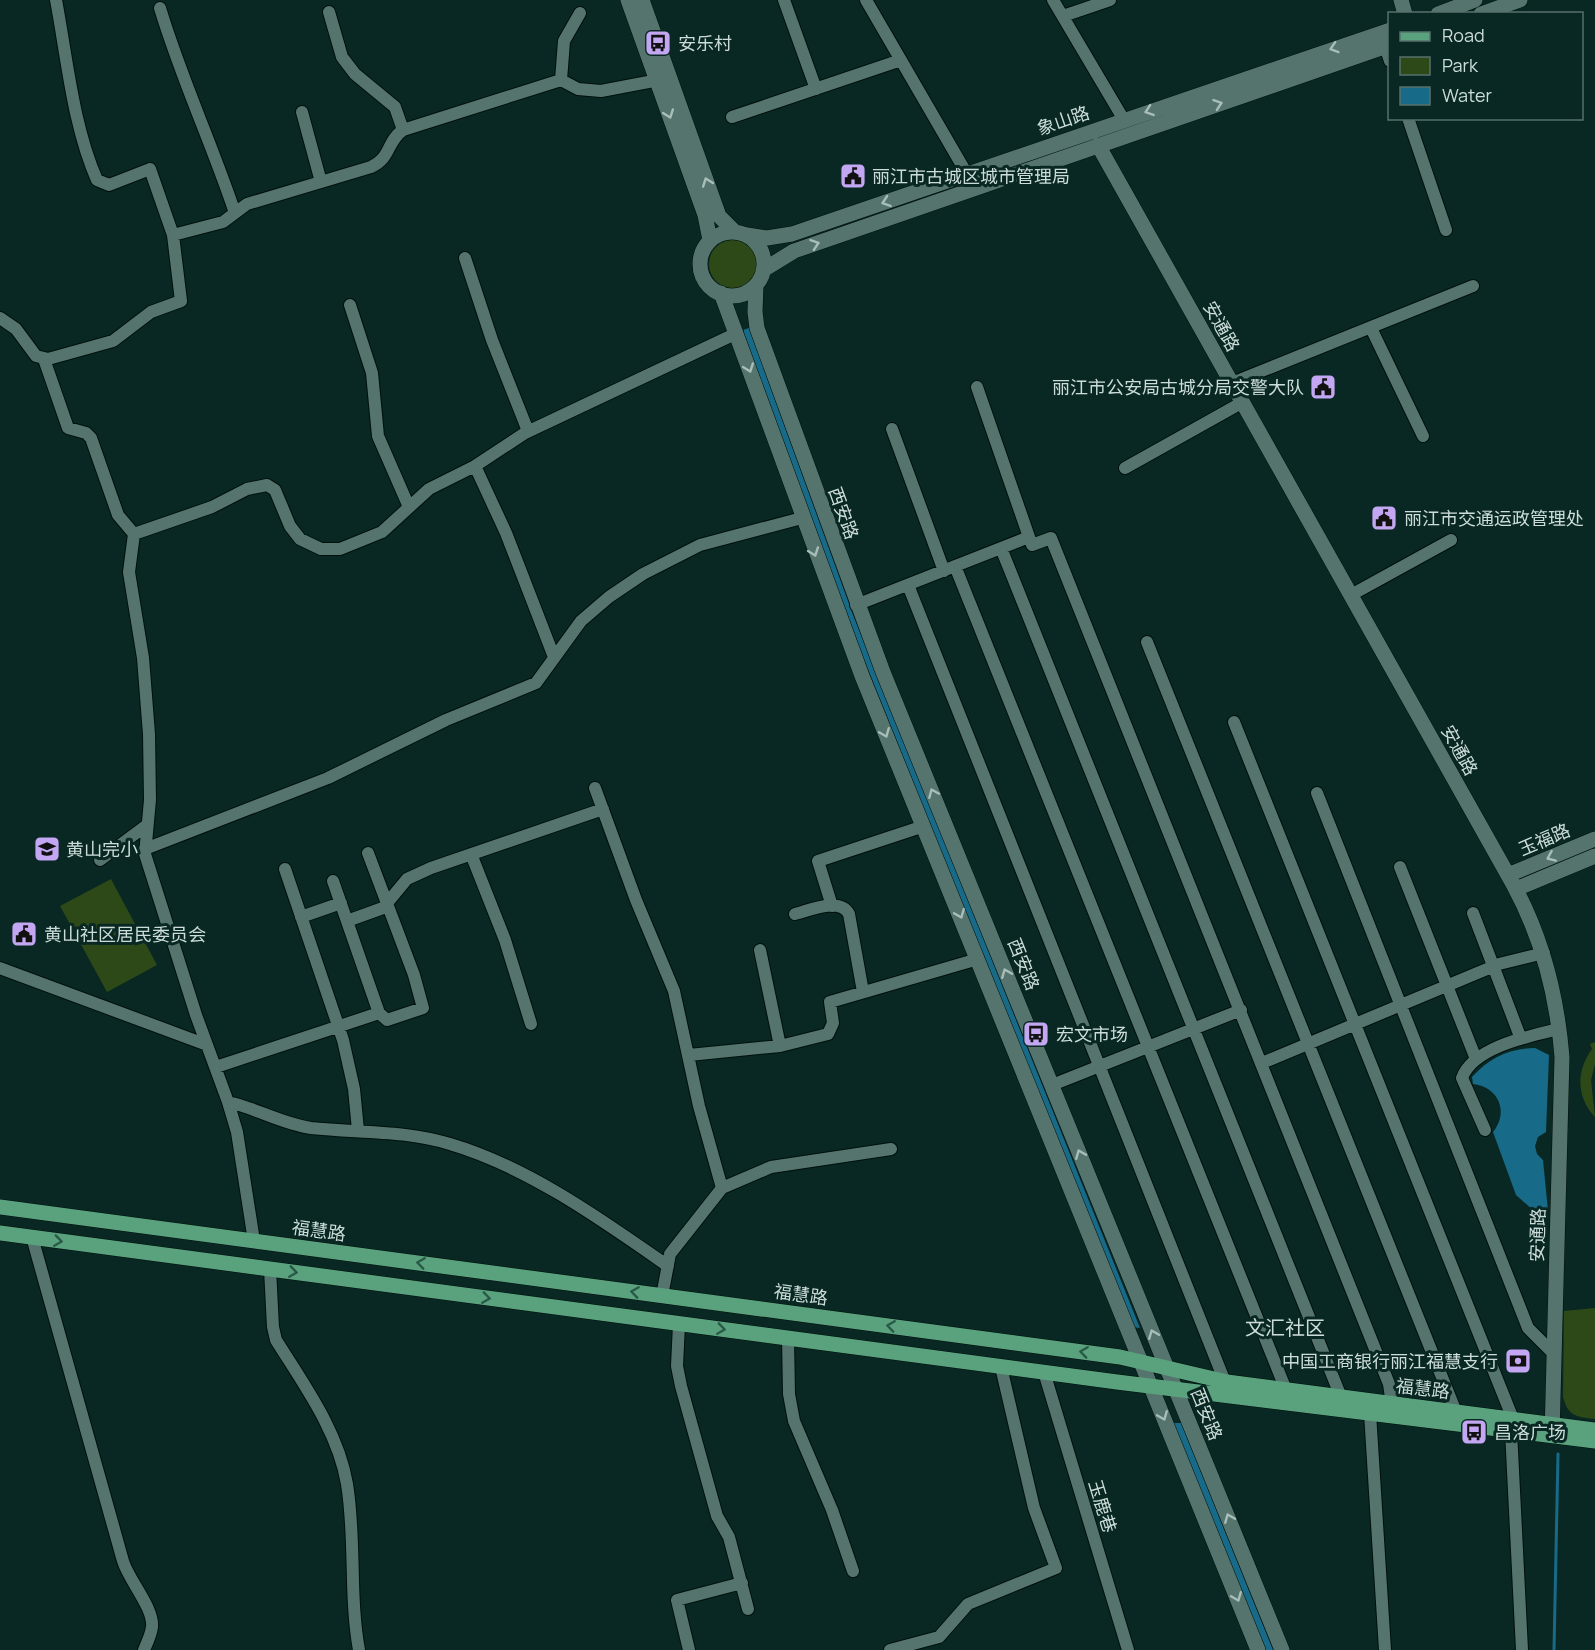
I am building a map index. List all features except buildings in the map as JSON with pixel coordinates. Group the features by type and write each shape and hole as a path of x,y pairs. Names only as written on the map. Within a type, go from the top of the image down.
{"main road":[{"name":"福慧路","path":"0,1207 1120,1357 1225,1382 1456,1412 1511,1425"},
{"name":"福慧路","path":"0,1233 1151,1386 1370,1413 1552,1430 1595,1430"},
{"name":"福慧路","path":"1552,1430 1595,1442"}],"street":[{"path":"0,318 16,329 36,356 45,359 114,341 152,312 181,301 173,235 150,169 109,185 97,180 83,142 56,0"},
{"path":"628,0 719,216 761,249 764,270 756,285 736,295 721,294"},
{"path":"642,0 663,79 705,215 710,240"},
{"path":"784,0 816,89"},
{"path":"866,0 967,174"},
{"path":"1053,0 1124,120"},
{"path":"1063,16 1110,0"},
{"path":"1443,12 1475,0"},
{"path":"1487,12 1520,0"},
{"path":"160,8 177,65 204,132 212,143 235,213"},
{"path":"329,12 342,57 355,74 395,107 403,130"},
{"path":"561,80 564,41 580,13"},
{"name":"象山路","path":"741,234 785,236 1388,30"},
{"name":"象山路","path":"764,270 794,251 1098,145 1388,51"},
{"path":"732,117 901,60"},
{"path":"173,235 223,222 247,204 381,162 393,139 403,130 561,80 578,89 601,91 663,79"},
{"path":"302,112 321,182"},
{"path":"1409,120 1446,230"},
{"name":"安通路","path":"1098,145 1508,875 1531,918 1544,953 1559,1029 1562,1079 1552,1430"},
{"path":"741,234 722,233 710,240 700,258 701,272 709,285 721,294 737,333 802,518 858,666 1258,1650"},
{"path":"465,258 492,340 528,431"},
{"name":"西安路","path":"756,285 754,312 757,328 856,605 1282,1650"},
{"path":"1232,383 1473,286"},
{"path":"350,304 372,373 378,436 409,507"},
{"path":"1371,328 1423,436"},
{"path":"134,534 212,507 247,489 267,485 275,490 295,534 321,549 340,549 379,534 429,489 475,466 528,431 737,333"},
{"path":"45,359 68,428 86,433 91,438 118,515 134,534 129,572 143,658 149,734 150,800 145,849 192,1004 237,1132 254,1241"},
{"path":"977,387 1032,545 1051,538 1389,1384 1392,1404"},
{"path":"1125,468 1243,402"},
{"path":"892,429 1148,1047 1286,1390"},
{"path":"475,466 506,533 554,657"},
{"path":"145,849 328,778 447,720 536,683 571,633 593,610 651,569 700,545 802,518"},
{"path":"856,605 1029,537"},
{"path":"1351,595 1451,540"},
{"path":"1001,548 1341,1397"},
{"path":"908,585 1225,1382"},
{"path":"1147,642 1456,1412"},
{"path":"1234,722 1355,1024 1511,1425 1522,1650"},
{"path":"595,788 636,900 674,992 699,1106 722,1188"},
{"path":"1317,793 1528,1328 1554,1354"},
{"path":"347,921 383,908 407,879 431,868 603,809"},
{"path":"100,860 147,825"},
{"path":"832,906 818,861 924,826"},
{"name":"玉福路","path":"1508,875 1595,838"},
{"path":"333,881 379,1013 387,1020 423,1008 414,975 368,853"},
{"path":"471,854 505,940 531,1024"},
{"name":"玉福路","path":"1516,890 1595,856"},
{"path":"1400,867 1476,1059"},
{"path":"285,869 338,1028 354,1089 357,1131"},
{"path":"301,917 341,903"},
{"path":"795,914 842,905 849,914 863,992"},
{"path":"1473,913 1521,1039"},
{"path":"760,950 780,1046"},
{"path":"1262,1063 1493,966 1544,953"},
{"path":"689,1055 780,1046 828,1034 833,1026 830,1002 978,959"},
{"path":"0,968 207,1045"},
{"path":"1052,1085 1241,1010"},
{"path":"216,1067 379,1013"},
{"path":"1485,1130 1462,1078 1468,1066 1476,1059 1521,1039 1559,1029"},
{"path":"228,1102 297,1125 413,1135 487,1157 604,1221 668,1266"},
{"path":"662,1296 670,1254 722,1188 771,1167 891,1149"},
{"path":"32,1238 123,1561 130,1581 152,1618 152,1628 144,1650"},
{"path":"270,1269 273,1327 276,1340 332,1434 346,1478 358,1650"},
{"path":"679,1324 677,1366 681,1386 717,1516 729,1537 748,1609"},
{"path":"788,1338 789,1394 794,1421 836,1520 854,1571"},
{"path":"890,1650 939,1637 968,1604 1056,1568 1034,1508 1000,1366"},
{"name":"玉鹿巷","path":"1044,1372 1128,1650"},
{"path":"1370,1413 1385,1650"},
{"path":"689,1650 677,1600 742,1583"}],"green space":[{"path":"733,240 750,247 757,264 750,281 733,288 716,281 709,264 716,247"},
{"path":"111,879 157,965 107,992 60,906"},
{"path":"1595,1042 1595,1064 1591,1080 1595,1117 1584,1101 1580,1084 1583,1066 1592,1049 1590,1044"},
{"path":"1595,1308 1595,1419 1570,1412 1563,1397 1564,1311"}],"water":[{"path":"749,328 853,615 1140,1328 1132,1327 847,617 743,330"},
{"path":"1535,1048 1549,1055 1546,1132 1538,1137 1535,1146 1537,1154 1543,1160 1548,1211 1534,1211 1516,1195 1493,1132 1500,1116 1499,1102 1489,1090 1473,1084 1472,1077 1500,1055"},
{"path":"1170,1423 1181,1423 1273,1650 1263,1650"}],"waterway":[{"path":"1554,1650 1558,1454"}],"place":[{"name":"安乐村","path":"658,43"},
{"name":"丽江市古城区城市管理局","path":"853,176"},
{"name":"丽江市公安局古城分局交警大队","path":"1323,387"},
{"name":"丽江市交通运政管理处","path":"1384,518"},
{"name":"黄山完小","path":"47,849"},
{"name":"黄山社区居民委员会","path":"24,934"},
{"name":"宏文市场","path":"1036,1034"},
{"name":"中国工商银行丽江福慧支行","path":"1518,1361"},
{"name":"昌洛广场","path":"1474,1432"}],"district":[{"name":"文汇社区","path":"1285,1327"}]}
